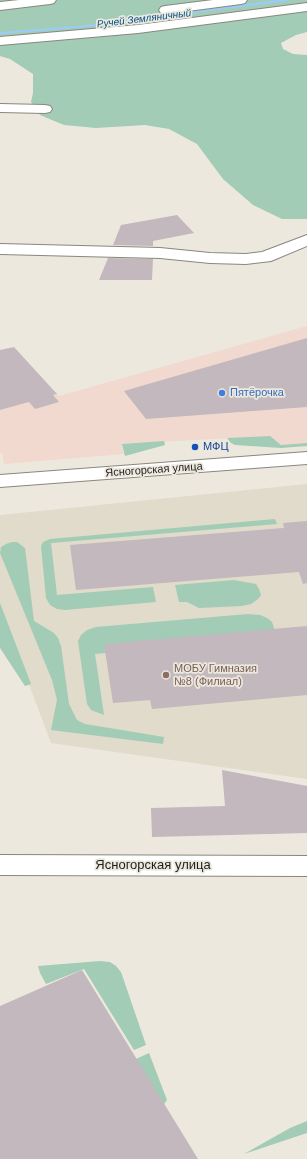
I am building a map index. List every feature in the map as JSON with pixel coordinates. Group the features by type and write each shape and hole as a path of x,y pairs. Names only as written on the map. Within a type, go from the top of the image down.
{"street":[{"path":"0,6 50,0"},
{"path":"156,12 241,0"},
{"path":"0,41 138,29 307,7"},
{"path":"0,108 45,109"},
{"path":"0,249 160,253 210,258 246,259 265,257 307,240"},
{"name":"Ясногорская улица","path":"0,481 307,458"},
{"name":"Ясногорская улица","path":"0,865 307,866"}],"shaded area":[{"path":"307,326 307,443 281,445 269,436 122,444 124,454 4,464 2,453 0,453 0,410 57,394 59,396"},
{"name":"МОБУ Гимназия №8 (Филиал)","path":"307,484 307,779 51,743 0,607 0,515"}],"green space":[{"path":"0,0 307,0 307,32 296,35 281,43 283,49 293,54 307,55 307,219 282,219 253,205 223,179 197,144 169,129 145,125 96,128 64,125 40,115 31,102 33,93 33,74 10,59 0,56"},
{"path":"270,436 281,445 307,443 307,446 281,448 235,445 227,438"},
{"path":"164,441 165,445 125,456 122,444"},
{"path":"275,519 277,524 51,543 57,595 153,587 156,602 65,610 57,609 50,605 46,598 41,546 43,542 50,539"},
{"path":"12,542 17,542 25,548 34,621 54,633 61,646 69,704 77,720 85,724 164,737 163,744 51,730 57,700 52,680 0,553 1,547"},
{"path":"234,580 256,584 261,595 251,604 242,606 199,608 187,602 179,602 175,585"},
{"path":"0,603 31,684 25,686 0,648"},
{"path":"248,614 260,615 267,618 272,622 277,637 95,654 104,715 91,710 87,704 78,641 81,635 87,630 96,627"},
{"path":"100,961 110,962 121,972 146,1045 134,1050 84,969 46,984 38,966"},
{"path":"149,1053 167,1100 153,1119 125,1064"},
{"path":"307,1121 307,1133 244,1154 290,1128"}],"building":[{"path":"177,215 194,233 153,241 153,246 113,245 121,225"},
{"path":"108,258 153,259 152,280 99,280"},
{"path":"307,338 307,407 146,419 124,391"},
{"path":"14,347 57,394 53,395 59,402 35,409 29,402 0,410 0,350"},
{"path":"307,521 307,583 303,584 299,572 76,590 70,545 284,528 283,523"},
{"path":"307,626 307,695 152,709 150,700 113,703 104,644"},
{"path":"222,770 307,786 307,833 152,837 151,808 225,806"},
{"path":"82,970 198,1159 0,1159 0,1006"}],"waterway":[{"name":"Ручей Земляничный","path":"0,33 78,27 288,0"}],"place":[{"name":"Пятёрочка","path":"222,393"},
{"name":"МФЦ","path":"195,447"},
{"name":"МОБУ Гимназия №8 (Филиал)","path":"166,675"}]}
